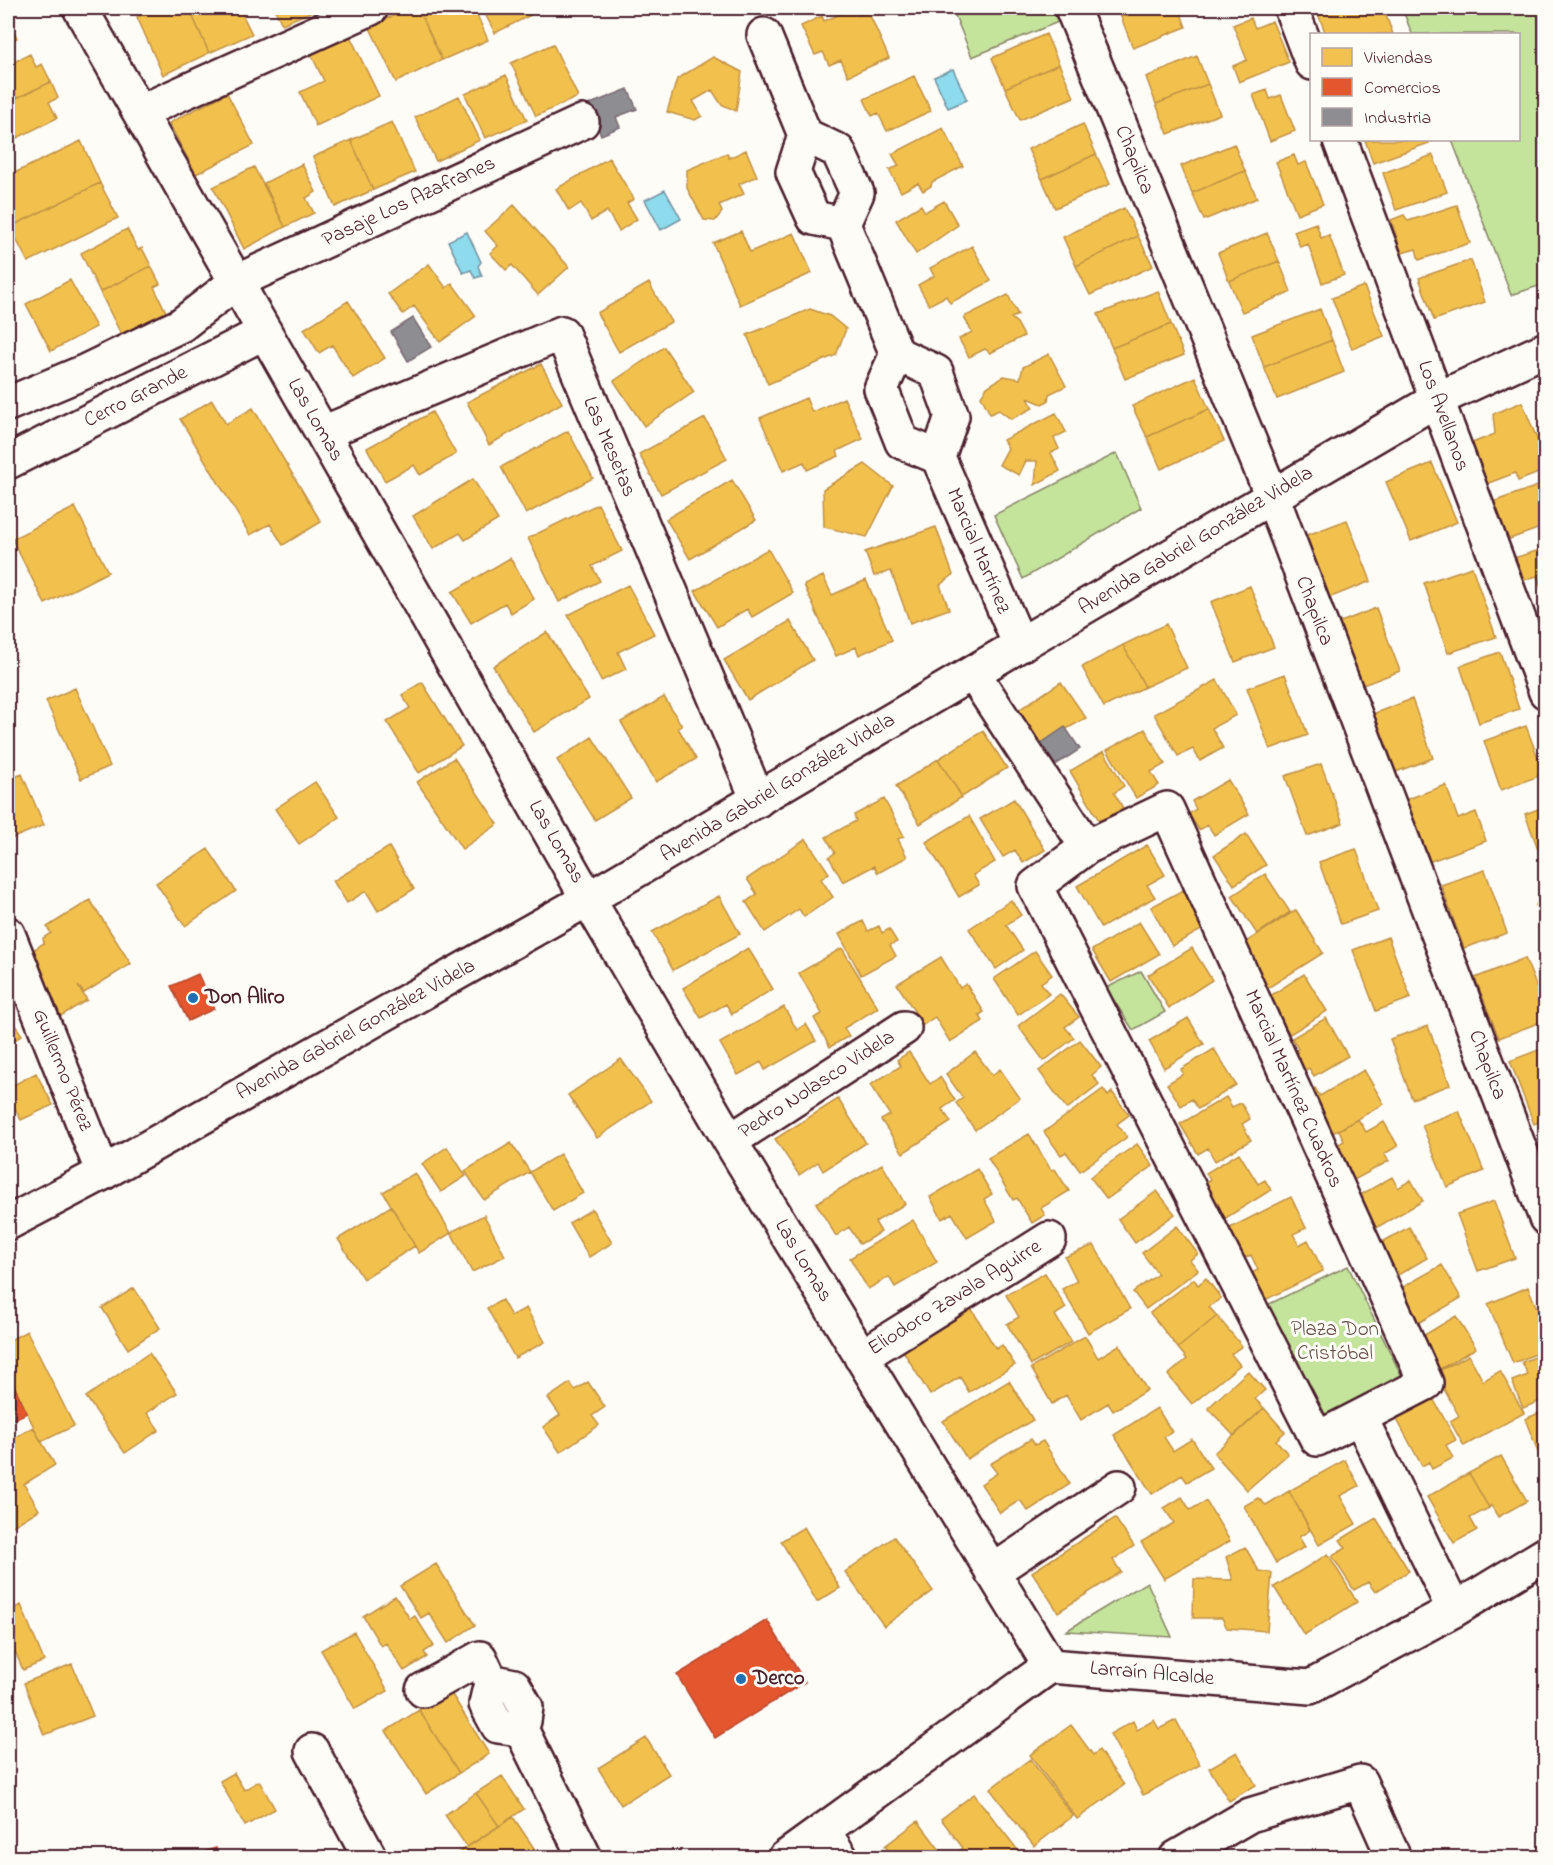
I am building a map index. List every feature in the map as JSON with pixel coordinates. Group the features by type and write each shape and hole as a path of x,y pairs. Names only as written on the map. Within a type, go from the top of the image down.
{"street":[{"name":"Las Lomas","path":"80,8 588,899 730,1142 1050,1666"},
{"path":"140,112 371,8"},
{"name":"Chapilca","path":"1072,8 1272,496 1545,1218"},
{"path":"1291,8 1310,60"},
{"path":"764,35 805,135 793,172 813,218 843,224"},
{"name":"Pasaje Los Azafranes","path":"237,282 582,122"},
{"path":"805,135 838,151 857,193 843,224 897,354 936,372 952,416 938,457 902,442 881,389 897,354"},
{"name":"Los Avellanos","path":"1340,141 1545,692"},
{"name":"Cerro Grande","path":"8,404 84,372 181,325 237,282"},
{"name":"Cerro Grande","path":"8,462 265,332"},
{"name":"Las Mesetas","path":"323,433 562,333 758,800"},
{"name":"Avenida Gabriel González Videla","path":"8,1223 103,1173 588,899 1436,400 1545,349"},
{"name":"Marcial Martínez","path":"938,457 1020,645"},
{"path":"973,673 1087,847"},
{"name":"Marcial Martínez Cuadros","path":"1167,809 1425,1383 1360,1417 1317,1439 1035,886 1087,847 1167,809"},
{"name":"Guillermo Pérez","path":"8,934 103,1173"},
{"name":"Pedro Nolasco Videla","path":"730,1142 904,1028"},
{"name":"Eliodoro Zavala Aguirre","path":"861,1357 1049,1239"},
{"path":"1360,1417 1454,1610"},
{"path":"992,1572 1119,1487"},
{"name":"Larraín Alcalde","path":"1050,1666 1310,1687 1454,1610 1545,1554"},
{"path":"423,1690 480,1658 493,1686 507,1683 519,1691 526,1707 526,1714 519,1725 585,1857"},
{"path":"785,1857 1050,1666"},
{"path":"312,1751 370,1857"},
{"path":"1176,1857 1250,1815 1360,1782 1394,1857"},
{"path":"823,1831 841,1857"}],"green space":[{"path":"952,8 1051,8 1058,22 972,57"},
{"path":"1402,8 1545,8 1545,284 1511,295 1452,141 1520,141 1520,33 1412,33"},
{"path":"1117,453 1141,508 1023,579 994,515"},
{"path":"1141,971 1165,1012 1133,1030 1106,988"},
{"name":"Plaza Don Cristóbal","path":"1348,1266 1403,1379 1321,1418 1267,1305"},
{"path":"1147,1582 1172,1637 1066,1631"}],"water":[{"path":"953,69 967,100 948,108 934,77"},
{"path":"665,190 681,219 661,230 645,200"},
{"path":"467,232 481,262 478,266 482,276 475,278 471,270 463,273 448,241"}],"building: Viviendas":[{"path":"158,8 189,8 209,53 163,75 137,17"},
{"path":"189,8 239,8 252,34 209,53"},
{"path":"274,8 320,8 282,24"},
{"path":"412,8 418,8 442,60 396,82 369,26"},
{"path":"418,8 474,8 488,40 442,60"},
{"path":"482,8 535,8 537,12 495,33"},
{"path":"855,8 859,15 868,11 889,58 848,76 841,60 829,65 823,52 815,55 801,26 822,16 824,21"},
{"path":"1118,8 1146,8 1121,17"},
{"path":"1146,8 1179,8 1186,27 1133,48 1121,17"},
{"path":"1336,8 1383,8 1393,33 1326,33 1318,14"},
{"path":"8,17 17,38 8,43"},
{"path":"1251,18 1255,28 1272,21 1289,62 1239,82 1233,66 1247,60 1233,25"},
{"path":"349,34 379,96 316,126 300,92 324,81 310,52"},
{"path":"1046,34 1059,64 1005,88 992,58"},
{"path":"553,44 578,97 536,116 511,63"},
{"path":"30,54 36,67 42,64 51,82 8,102 8,65"},
{"path":"1197,56 1208,84 1156,104 1146,77"},
{"path":"713,57 742,72 736,111 721,104 712,90 693,101 702,116 695,120 667,112 677,79"},
{"path":"1059,64 1074,97 1020,120 1005,88"},
{"path":"506,75 527,120 485,138 465,94"},
{"path":"914,76 931,111 887,131 878,113 872,116 864,99"},
{"path":"51,82 58,98 49,102 57,118 15,139 8,125 8,102"},
{"path":"1208,84 1220,114 1168,134 1156,104"},
{"path":"1267,90 1270,99 1281,95 1295,131 1270,141 1253,95"},
{"path":"227,93 254,145 196,174 169,123"},
{"path":"459,96 480,140 436,161 415,117"},
{"path":"392,122 415,172 373,190 351,140"},
{"path":"1083,124 1096,154 1042,179 1028,149"},
{"path":"943,128 963,166 932,182 931,186 923,191 918,183 901,192 889,170 899,166 892,154"},
{"path":"351,140 373,190 335,207 313,157"},
{"path":"81,141 100,183 10,227 8,222 8,176"},
{"path":"1365,141 1428,141 1429,143 1373,163"},
{"path":"1234,144 1245,171 1192,193 1181,166"},
{"path":"746,150 757,176 739,184 744,194 719,205 722,212 715,221 704,220 687,188 687,170 727,153 729,158"},
{"path":"1096,154 1110,184 1055,208 1042,179"},
{"path":"1294,155 1298,165 1306,162 1323,204 1297,214 1276,162"},
{"path":"1433,155 1447,192 1396,210 1383,173"},
{"path":"609,158 634,199 627,203 637,219 619,231 607,211 591,221 581,203 569,211 556,189"},
{"path":"302,164 316,192 306,198 314,213 285,227 264,183"},
{"path":"254,167 285,227 244,249 213,187"},
{"path":"1245,171 1257,198 1204,220 1192,193"},
{"path":"100,183 118,218 28,262 10,227"},
{"path":"944,201 958,225 916,254 896,220 921,205 925,212"},
{"path":"514,205 569,267 538,295 512,265 506,270 490,253 498,246 485,231"},
{"path":"1457,205 1470,243 1419,260 1416,249 1402,253 1391,220 1404,215 1408,221"},
{"path":"1124,208 1138,236 1076,266 1063,237"},
{"path":"1316,223 1321,238 1329,235 1344,275 1322,283 1308,244 1300,247 1294,231"},
{"path":"127,229 138,250 142,248 151,266 100,292 81,253"},
{"path":"741,231 750,252 794,233 812,273 740,305 713,243"},
{"path":"1267,233 1279,261 1229,281 1218,253"},
{"path":"1138,236 1153,266 1090,295 1076,266"},
{"path":"972,246 991,281 950,303 946,296 929,305 918,285 934,276 930,268"},
{"path":"1471,260 1485,302 1434,320 1419,278"},
{"path":"1279,261 1291,292 1242,312 1229,281"},
{"path":"429,264 446,288 452,283 476,316 440,342 414,306 403,314 388,294"},
{"path":"151,266 160,284 154,287 168,316 123,338 100,292"},
{"path":"70,280 96,327 51,351 26,304"},
{"path":"649,283 671,322 619,352 597,313"},
{"path":"1364,286 1384,336 1352,349 1332,298"},
{"path":"1158,291 1171,324 1112,348 1098,314"},
{"path":"1008,295 1018,315 1011,318 1017,323 1024,336 990,353 985,349 969,357 959,339 972,332 964,317"},
{"path":"348,301 385,358 353,378 332,345 319,353 304,329"},
{"path":"810,309 830,316 846,329 836,355 768,384 747,335"},
{"path":"1320,309 1332,340 1264,367 1252,335"},
{"path":"1171,324 1184,355 1125,379 1112,348"},
{"path":"1332,340 1344,372 1277,399 1264,367"},
{"path":"664,347 694,392 644,426 614,381"},
{"path":"1049,354 1066,386 1049,394 1048,401 1042,404 1028,398 1033,408 1011,419 999,410 990,414 981,396 987,387 1004,376 1020,379 1023,367"},
{"path":"541,364 562,403 489,445 467,402"},
{"path":"1195,377 1209,409 1147,437 1132,406"},
{"path":"806,398 812,412 844,398 863,439 837,451 839,456 807,470 804,462 783,471 760,418"},
{"path":"212,400 226,424 253,408 321,522 283,545 270,524 250,535 180,419"},
{"path":"1522,402 1546,461 1546,470 1518,481 1515,473 1478,487 1462,447 1495,434 1493,414"},
{"path":"1209,409 1224,441 1161,469 1147,437"},
{"path":"432,412 456,454 420,475 414,465 385,481 367,448"},
{"path":"1056,413 1066,432 1054,438 1059,449 1051,453 1060,471 1035,485 1037,461 1026,461 1019,475 999,465 1008,448 1003,440"},
{"path":"1546,417 1546,436 1540,419"},
{"path":"705,418 727,459 661,494 639,454"},
{"path":"568,431 593,478 526,514 501,467"},
{"path":"1432,463 1457,522 1411,541 1386,482"},
{"path":"865,464 893,486 867,537 824,527 823,489"},
{"path":"473,479 498,520 465,540 460,533 433,549 413,516"},
{"path":"732,480 756,520 690,559 666,519"},
{"path":"1546,483 1546,526 1504,541 1490,503"},
{"path":"598,504 622,551 592,566 600,581 559,602 528,538"},
{"path":"75,507 108,572 45,604 12,539"},
{"path":"1347,520 1371,581 1326,599 1302,537"},
{"path":"936,527 953,575 940,585 949,609 910,623 891,571 874,576 865,552"},
{"path":"1546,548 1546,590 1542,591 1537,576 1521,581 1514,558"},
{"path":"768,549 793,593 752,617 747,609 717,627 695,591"},
{"path":"510,558 534,599 511,613 505,603 471,623 452,592"},
{"path":"1472,567 1496,637 1448,653 1424,583"},
{"path":"823,576 832,595 866,580 892,640 859,655 856,647 836,656 804,585"},
{"path":"628,585 654,634 618,652 626,669 601,681 568,615"},
{"path":"1250,586 1274,647 1235,662 1211,602"},
{"path":"1376,608 1400,671 1360,686 1336,624"},
{"path":"1546,613 1546,632 1540,615"},
{"path":"790,621 813,660 748,700 724,660"},
{"path":"1166,624 1187,668 1145,687 1123,645"},
{"path":"547,632 589,699 534,732 493,666"},
{"path":"1123,645 1145,687 1104,707 1082,667"},
{"path":"1500,652 1519,709 1479,723 1460,666"},
{"path":"1285,674 1308,735 1270,749 1247,688"},
{"path":"1217,680 1236,715 1212,728 1223,748 1200,761 1193,749 1178,756 1154,714"},
{"path":"422,682 462,746 419,773 387,722 410,708 402,695"},
{"path":"1061,682 1086,718 1040,744 1017,711"},
{"path":"75,688 110,766 81,779 46,701"},
{"path":"664,697 682,726 678,728 696,759 656,782 621,722"},
{"path":"1412,699 1433,758 1393,773 1370,715"},
{"path":"1526,726 1544,774 1501,790 1484,741"},
{"path":"1145,729 1165,764 1151,772 1159,785 1136,798 1107,750"},
{"path":"983,731 1007,768 962,797 938,759"},
{"path":"592,737 631,798 595,820 557,760"},
{"path":"1104,751 1124,786 1114,793 1123,808 1100,822 1070,771"},
{"path":"454,758 498,824 462,849 417,782"},
{"path":"938,759 962,797 920,824 896,786"},
{"path":"1321,764 1343,823 1307,836 1285,776"},
{"path":"22,774 44,825 8,840 8,780"},
{"path":"1228,780 1249,814 1214,835 1208,825 1199,830 1189,814 1196,809 1192,801"},
{"path":"315,782 339,817 299,844 275,809"},
{"path":"1446,785 1458,819 1476,812 1486,841 1428,862 1405,800"},
{"path":"884,799 904,836 898,839 907,857 878,873 874,866 843,882 829,857 835,853 826,837 856,821 854,815"},
{"path":"1014,799 1045,850 1023,863 1015,850 1003,857 980,819"},
{"path":"1546,806 1546,864 1544,865 1525,814"},
{"path":"969,816 995,862 973,875 979,885 959,897 926,842"},
{"path":"1246,834 1266,865 1234,885 1214,855"},
{"path":"806,839 829,873 821,879 833,897 804,917 799,909 765,932 746,902 757,894 747,879"},
{"path":"1147,845 1165,875 1147,885 1155,897 1101,928 1077,886"},
{"path":"389,847 414,889 378,911 366,891 347,903 333,881"},
{"path":"208,849 236,891 185,926 156,883"},
{"path":"1356,849 1378,911 1341,924 1319,862"},
{"path":"1485,870 1507,933 1464,948 1441,885"},
{"path":"1265,874 1290,912 1257,934 1232,896"},
{"path":"1183,890 1205,928 1172,946 1151,907"},
{"path":"719,896 740,934 673,970 652,932"},
{"path":"90,900 131,964 84,993 78,986 87,1000 56,1019 24,956 44,943 43,938 51,933 47,927"},
{"path":"1011,900 1021,915 1006,925 1023,950 996,969 969,929"},
{"path":"1546,902 1546,931 1536,905"},
{"path":"1296,910 1323,953 1266,989 1238,947"},
{"path":"863,921 868,931 879,926 882,933 889,929 897,942 890,945 896,956 861,975 839,934"},
{"path":"1139,922 1159,954 1111,982 1092,950"},
{"path":"1388,937 1411,998 1376,1011 1353,950"},
{"path":"748,948 773,989 732,1014 726,1004 701,1018 683,988"},
{"path":"842,948 878,1008 844,1028 849,1036 830,1047 814,1018 822,1014 799,973"},
{"path":"1192,948 1212,980 1169,1008 1148,975"},
{"path":"1035,951 1052,975 1041,983 1049,994 1018,1015 994,979"},
{"path":"941,957 960,988 966,984 984,1012 979,1015 983,1021 950,1042 935,1017 923,1025 897,984"},
{"path":"1525,958 1546,1010 1546,1020 1499,1038 1475,978"},
{"path":"1304,974 1327,1011 1290,1034 1267,998"},
{"path":"1060,994 1079,1017 1065,1027 1074,1038 1044,1061 1018,1026"},
{"path":"784,1007 797,1030 806,1024 816,1041 765,1070 761,1062 738,1075 720,1043"},
{"path":"8,1015 22,1035 8,1045"},
{"path":"1188,1018 1204,1044 1164,1068 1149,1041"},
{"path":"1326,1018 1348,1056 1314,1076 1309,1068 1297,1076 1286,1057 1298,1049 1292,1038"},
{"path":"1428,1026 1450,1085 1412,1099 1390,1039"},
{"path":"1080,1040 1101,1067 1092,1075 1099,1084 1067,1109 1039,1071"},
{"path":"1546,1047 1546,1119 1534,1124 1510,1061"},
{"path":"1214,1049 1236,1085 1198,1109 1192,1099 1181,1106 1167,1084 1183,1074 1181,1069"},
{"path":"909,1052 930,1084 940,1077 955,1100 942,1109 951,1122 903,1153 881,1120 890,1115 870,1085 901,1066 897,1060"},
{"path":"975,1052 992,1075 1000,1069 1020,1098 975,1130 956,1103 963,1098 946,1074"},
{"path":"621,1059 651,1101 597,1138 568,1095"},
{"path":"1364,1070 1384,1104 1333,1133 1309,1091 1315,1088 1320,1096"},
{"path":"36,1073 53,1105 21,1120 8,1095 8,1088"},
{"path":"1103,1089 1108,1096 1112,1092 1129,1115 1117,1124 1127,1137 1080,1171 1066,1152 1061,1155 1044,1132"},
{"path":"1226,1097 1232,1107 1241,1103 1250,1119 1242,1124 1251,1140 1215,1161 1208,1148 1198,1154 1180,1124"},
{"path":"838,1099 866,1143 823,1171 818,1162 799,1175 775,1139"},
{"path":"1459,1111 1484,1171 1447,1187 1422,1125"},
{"path":"1358,1119 1366,1132 1384,1122 1398,1146 1384,1154 1389,1161 1354,1180 1335,1146 1344,1141 1339,1130"},
{"path":"1029,1134 1051,1170 1055,1169 1069,1191 1041,1208 1045,1215 1032,1223 1017,1198 1013,1200 988,1158"},
{"path":"511,1143 530,1172 484,1200 465,1171"},
{"path":"1137,1144 1153,1166 1107,1199 1090,1177"},
{"path":"447,1147 466,1176 441,1192 422,1164"},
{"path":"1239,1153 1258,1184 1265,1180 1271,1190 1224,1219 1202,1185 1210,1180 1206,1173"},
{"path":"560,1154 583,1193 553,1211 530,1172"},
{"path":"882,1164 905,1204 875,1222 881,1232 860,1244 849,1227 836,1236 816,1203"},
{"path":"977,1169 992,1194 984,1199 996,1221 967,1238 952,1213 942,1219 930,1197"},
{"path":"415,1173 451,1233 419,1253 383,1192"},
{"path":"1392,1177 1398,1188 1411,1180 1423,1201 1374,1229 1355,1198"},
{"path":"1157,1191 1175,1214 1135,1243 1118,1219"},
{"path":"1291,1197 1306,1228 1293,1234 1299,1245 1308,1240 1323,1271 1259,1303 1245,1276 1258,1270 1251,1255 1239,1260 1224,1231"},
{"path":"1494,1201 1515,1258 1478,1271 1457,1214"},
{"path":"391,1206 415,1246 363,1279 338,1239"},
{"path":"592,1209 612,1243 589,1257 569,1223"},
{"path":"484,1215 505,1256 472,1272 451,1232"},
{"path":"913,1220 937,1262 895,1287 889,1277 868,1289 850,1258"},
{"path":"1177,1226 1198,1254 1190,1260 1198,1270 1146,1309 1133,1292 1158,1274 1142,1253"},
{"path":"1409,1227 1427,1258 1393,1278 1375,1246"},
{"path":"1094,1245 1130,1309 1088,1333 1062,1289 1077,1281 1065,1257"},
{"path":"1442,1265 1461,1298 1413,1326 1394,1292"},
{"path":"1045,1273 1066,1308 1055,1315 1071,1342 1031,1365 1007,1324 1019,1317 1006,1295"},
{"path":"1206,1278 1221,1298 1209,1307 1217,1316 1178,1348 1150,1313 1194,1279 1198,1285"},
{"path":"1528,1287 1546,1330 1546,1350 1513,1363 1488,1304"},
{"path":"134,1288 160,1328 128,1349 102,1308"},
{"path":"502,1300 511,1316 526,1308 545,1342 515,1358 487,1308"},
{"path":"971,1308 996,1349 1002,1345 1015,1365 969,1392 960,1377 930,1395 902,1349"},
{"path":"1217,1316 1242,1346 1231,1354 1240,1365 1192,1404 1168,1375 1187,1359 1178,1348"},
{"path":"1456,1316 1476,1348 1435,1372 1416,1340"},
{"path":"27,1331 74,1426 41,1442 8,1373 8,1341"},
{"path":"1085,1336 1098,1358 1119,1345 1147,1390 1113,1411 1108,1403 1081,1420 1066,1395 1052,1404 1031,1368"},
{"path":"149,1353 177,1393 147,1413 159,1430 125,1453 86,1397"},
{"path":"1546,1353 1546,1455 1540,1457 1525,1419 1544,1411 1540,1401 1523,1408 1512,1381 1528,1375 1522,1362"},
{"path":"1469,1355 1483,1381 1500,1371 1524,1413 1464,1446 1450,1421 1459,1416 1435,1373"},
{"path":"1248,1371 1265,1390 1255,1399 1264,1408 1234,1436 1208,1408"},
{"path":"1009,1381 1033,1420 967,1459 943,1421"},
{"path":"588,1382 605,1407 592,1416 599,1425 560,1452 543,1427 560,1415 548,1398 570,1383 575,1390"},
{"path":"1430,1393 1456,1440 1446,1445 1453,1458 1432,1469 1429,1462 1422,1466 1394,1414"},
{"path":"1157,1408 1172,1432 1164,1437 1173,1451 1192,1439 1211,1468 1187,1482 1182,1475 1152,1494 1114,1435"},
{"path":"1264,1408 1285,1432 1276,1440 1288,1454 1247,1490 1214,1453"},
{"path":"33,1427 55,1465 24,1484 39,1510 8,1529 8,1442"},
{"path":"1031,1439 1035,1445 1043,1441 1070,1484 1028,1511 1020,1500 1000,1513 981,1484 997,1473 990,1464"},
{"path":"1501,1456 1527,1501 1498,1517 1491,1505 1489,1508 1469,1473"},
{"path":"1345,1460 1359,1486 1340,1496 1356,1524 1319,1545 1289,1491"},
{"path":"1469,1473 1489,1508 1470,1518 1477,1530 1454,1543 1427,1497"},
{"path":"1289,1491 1310,1530 1299,1537 1305,1547 1276,1563 1244,1506 1258,1498 1266,1505"},
{"path":"1182,1497 1190,1510 1206,1501 1230,1541 1164,1579 1141,1542 1174,1523 1164,1508"},
{"path":"1115,1518 1134,1546 1113,1560 1121,1572 1058,1612 1032,1572"},
{"path":"1376,1518 1409,1571 1375,1592 1368,1582 1354,1590 1332,1556 1346,1548 1340,1540"},
{"path":"804,1527 840,1588 817,1602 781,1541"},
{"path":"894,1537 933,1591 884,1626 845,1572"},
{"path":"1245,1547 1259,1571 1272,1573 1267,1631 1227,1628 1222,1618 1193,1618 1194,1579 1233,1580 1226,1557"},
{"path":"1328,1554 1357,1602 1304,1635 1274,1587"},
{"path":"436,1564 475,1625 448,1643 429,1613 421,1618 400,1586"},
{"path":"395,1596 410,1619 415,1616 434,1646 424,1652 427,1657 404,1671 386,1643 381,1646 363,1616"},
{"path":"21,1605 44,1661 23,1670 8,1635 8,1611"},
{"path":"354,1632 388,1691 355,1709 321,1650"},
{"path":"72,1664 93,1716 44,1735 24,1683"},
{"path":"449,1690 489,1754 459,1773 419,1710"},
{"path":"419,1710 459,1773 426,1794 386,1731"},
{"path":"1154,1720 1159,1729 1176,1720 1200,1765 1143,1795 1110,1734 1133,1721 1137,1730"},
{"path":"1071,1725 1093,1755 1099,1750 1124,1785 1077,1819 1030,1755"},
{"path":"646,1738 669,1774 621,1805 598,1768"},
{"path":"1237,1752 1256,1785 1229,1801 1209,1768"},
{"path":"1030,1759 1073,1816 1034,1846 990,1789"},
{"path":"234,1773 244,1790 259,1781 275,1809 245,1826 220,1781"},
{"path":"502,1776 524,1809 499,1826 476,1793"},
{"path":"476,1793 499,1826 467,1847 445,1815"},
{"path":"974,1794 1020,1853 1014,1858 959,1858 956,1854 963,1848 941,1819"},
{"path":"513,1817 540,1857 461,1858 458,1853"},
{"path":"918,1821 946,1858 894,1858 885,1846"}],"building: Comercios":[{"name":"Don Aliro","path":"198,974 214,1009 188,1021 171,986"},
{"path":"8,1373 27,1413 8,1422"},
{"name":"Derco","path":"767,1620 805,1682 715,1738 677,1675"},
{"path":"216,1848 219,1858 184,1858"}],"building: Industria":[{"path":"628,89 637,109 616,117 620,127 601,135 588,105"},
{"path":"413,318 431,347 408,361 391,332"},
{"path":"1065,727 1080,749 1054,766 1040,744"}],"place":[{"name":"Don Aliro","path":"193,998"},
{"name":"Derco","path":"741,1679"}]}
